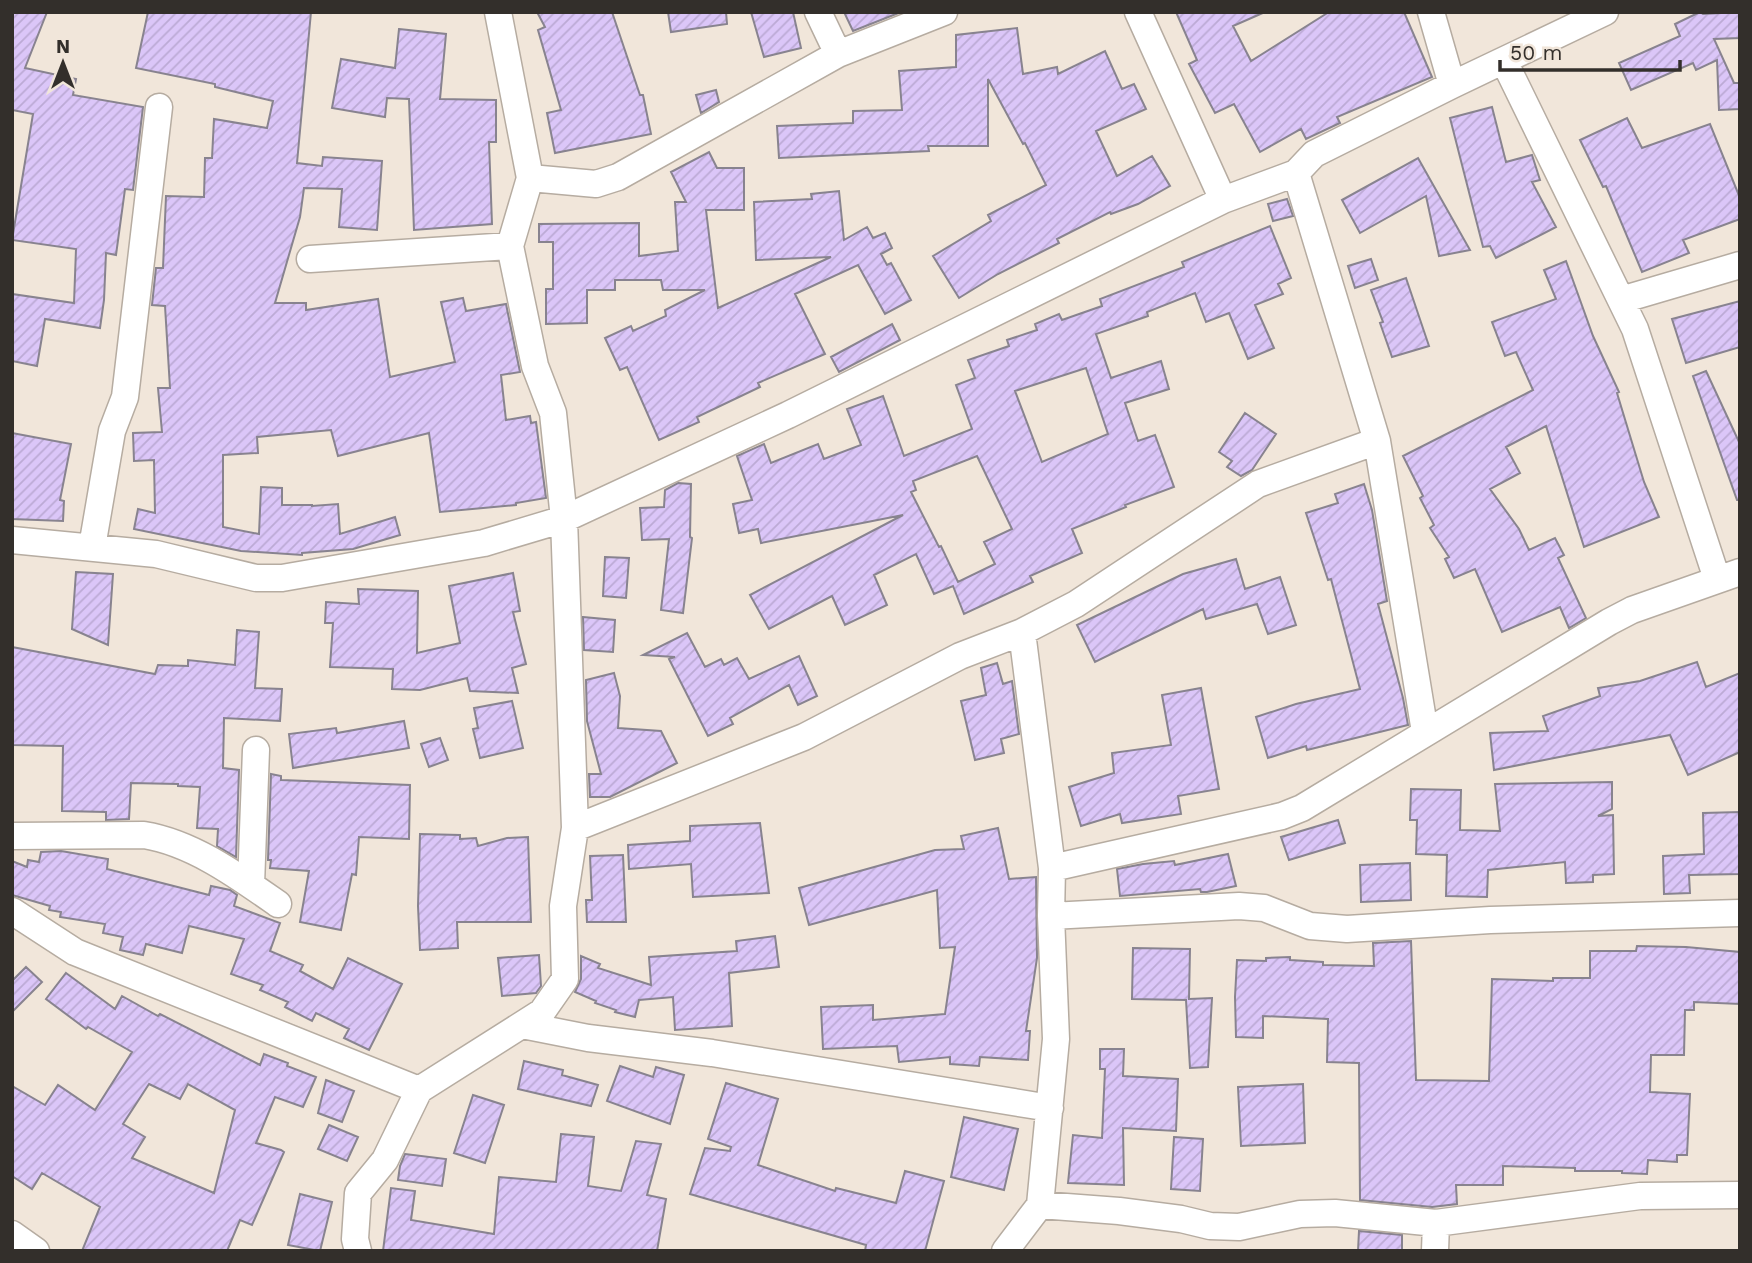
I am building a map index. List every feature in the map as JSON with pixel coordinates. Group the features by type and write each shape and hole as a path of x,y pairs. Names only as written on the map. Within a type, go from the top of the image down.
{"street":[{"path":"358,1251 355,1239 358,1193 385,1160 419,1090 542,1013 565,979 563,906 575,828 564,519 553,413 535,366 510,246 530,178 498,12"},
{"path":"818,12 838,54"},
{"path":"530,178 596,184 618,177 838,54 944,12"},
{"path":"1138,12 1223,200"},
{"path":"1431,12 1452,85"},
{"path":"12,540 156,554 256,578 282,578 485,543 564,519 788,415 1223,200 1296,173 1314,154 1605,12"},
{"path":"1052,868 1282,816 1302,808 1609,622 1632,610 1728,575 1634,329 1504,61"},
{"path":"92,547 112,430 125,397 159,107"},
{"path":"1296,173 1377,440 1425,732"},
{"path":"310,259 510,246"},
{"path":"1621,300 1740,265"},
{"path":"575,828 804,737 960,656 1022,632 1076,604 1258,484 1377,440"},
{"path":"1005,1251 1040,1205 1056,1038 1051,916 1052,868 1022,632"},
{"path":"251,885 256,750"},
{"path":"12,836 144,835 165,838 186,846 278,904"},
{"path":"1051,916 1239,906 1264,908 1310,926 1347,929 1490,920 1740,913"},
{"path":"12,911 75,952 419,1090"},
{"path":"522,1025 588,1038 712,1053 1050,1108"},
{"path":"1040,1205 1119,1211 1181,1219 1210,1226 1239,1227 1300,1214 1335,1213 1436,1223 1640,1196 1740,1195"},
{"path":"1435,1251 1436,1223"},
{"path":"12,1234 36,1251"}],"building":[{"path":"12,12 47,12 25,68 76,79 73,95 143,107 133,190 125,189 116,255 106,253 100,328 45,319 37,366 12,361 12,294 74,303 76,249 12,240 33,114 12,110"},
{"path":"148,12 311,12 297,163 322,166 323,157 382,161 377,230 339,227 342,189 304,188 300,217 275,303 306,303 306,310 378,299 390,377 455,362 441,302 463,298 466,311 506,304 520,372 501,375 506,420 530,416 531,423 536,422 546,498 516,505 440,512 429,433 338,456 331,430 257,437 258,453 223,455 223,527 259,534 261,487 282,488 282,505 338,504 340,534 395,517 400,535 353,549 302,555 241,551 134,529 138,509 155,513 154,460 134,461 133,433 162,432 158,388 170,388 165,306 152,305 156,268 163,268 166,196 204,197 205,158 212,158 214,119 267,128 273,101 215,87 215,84 136,68"},
{"path":"537,12 612,12 640,95 643,95 651,134 555,153 547,113 561,110 538,30 545,27"},
{"path":"668,12 726,12 727,24 671,32"},
{"path":"751,12 793,12 801,48 764,57"},
{"path":"844,12 901,12 853,31"},
{"path":"1176,12 1265,12 1233,26 1251,61 1329,12 1404,12 1432,77 1337,117 1340,123 1306,139 1301,129 1260,152 1234,104 1215,113 1189,64 1197,60"},
{"path":"1700,12 1740,12 1740,38 1714,39 1734,83 1740,83 1740,109 1719,110 1717,60 1696,70 1693,63 1631,90 1619,63 1680,36 1675,24"},
{"path":"1017,28 1023,74 1057,67 1058,74 1105,51 1122,89 1134,84 1146,109 1096,131 1117,176 1152,156 1170,186 1138,204 1111,214 1110,212 1057,239 1059,243 998,274 959,298 933,256 991,221 988,215 1046,185 988,79 988,146 928,146 929,151 779,158 777,126 853,123 853,111 902,110 899,71 956,67 956,35"},
{"path":"399,29 446,34 440,99 496,100 496,142 489,142 492,224 414,230 409,99 387,98 385,117 332,108 341,59 395,68"},
{"path":"716,90 719,102 701,113 696,95"},
{"path":"1492,107 1506,162 1532,155 1540,180 1532,182 1556,227 1496,258 1490,246 1483,247 1450,118"},
{"path":"1627,118 1642,148 1710,124 1740,198 1740,219 1683,240 1689,253 1642,272 1606,186 1603,187 1580,140"},
{"path":"709,152 717,168 744,168 744,210 706,210 718,308 831,257 756,260 754,202 812,199 811,194 839,191 844,240 867,227 873,238 885,233 892,248 881,254 887,265 891,263 911,300 885,314 858,265 795,294 825,354 758,383 760,387 697,417 699,422 659,440 627,367 620,370 605,338 631,326 633,331 666,316 665,310 705,290 663,290 661,280 615,280 615,290 587,290 587,323 546,324 546,289 553,289 553,242 539,242 539,224 639,223 639,256 678,251 675,202 686,202 671,172"},
{"path":"1418,158 1470,250 1439,256 1426,196 1360,233 1342,200"},
{"path":"1287,199 1293,216 1273,221 1268,204"},
{"path":"1270,226 1291,278 1278,284 1283,294 1255,305 1274,348 1248,359 1229,313 1206,322 1195,293 1147,312 1148,316 1096,334 1111,378 1161,361 1169,389 1125,403 1138,441 1155,435 1174,487 1072,529 1082,553 1030,576 1033,582 964,614 953,586 934,594 916,554 874,575 887,605 845,625 832,596 769,629 750,595 903,515 761,543 758,529 739,533 733,504 752,500 737,456 764,444 771,463 818,444 824,459 861,445 847,409 883,396 904,456 972,429 956,385 975,378 968,360 1009,346 1007,340 1037,330 1035,324 1059,314 1062,320 1102,306 1100,299 1184,267 1182,262","holes":["1086,368 1108,434 1042,462 1015,391","977,456 1012,529 984,542 995,564 958,582 911,492 916,490 913,481"]},
{"path":"1371,259 1378,280 1355,288 1348,266"},
{"path":"1566,261 1593,336 1619,392 1617,393 1644,482 1659,517 1584,547 1546,426 1506,447 1520,473 1490,489 1519,529 1529,550 1555,538 1564,555 1558,558 1586,618 1569,628 1560,607 1502,632 1475,569 1454,578 1445,559 1449,557 1430,528 1434,525 1403,456 1533,390 1516,352 1505,356 1492,322 1556,299 1544,270"},
{"path":"1406,278 1429,346 1392,357 1371,290"},
{"path":"1740,301 1740,347 1686,363 1672,319"},
{"path":"892,324 900,340 839,372 831,357"},
{"path":"1706,371 1740,444 1740,500 1737,500 1693,376"},
{"path":"1245,413 1276,434 1252,470 1241,476 1227,467 1232,461 1219,452"},
{"path":"12,433 71,444 60,500 64,501 63,521 12,519"},
{"path":"678,483 691,484 692,538 683,613 661,610 669,539 642,540 640,508 664,507 665,490"},
{"path":"1364,484 1372,510 1387,601 1378,604 1408,725 1307,750 1306,746 1268,758 1256,717 1296,704 1360,689 1331,579 1328,580 1306,513 1338,503 1335,494"},
{"path":"605,557 629,558 626,598 603,596"},
{"path":"1236,559 1245,589 1280,577 1296,625 1268,634 1257,604 1206,619 1203,609 1095,662 1077,625 1183,574"},
{"path":"76,572 113,574 108,645 72,629"},
{"path":"513,573 520,611 513,612 526,664 512,668 518,693 470,691 467,678 420,690 392,689 393,669 330,667 333,623 325,623 326,602 359,604 358,589 418,591 417,653 460,643 449,586"},
{"path":"583,617 615,620 613,652 584,650"},
{"path":"237,630 259,632 255,688 282,689 280,721 224,718 223,768 239,770 236,857 217,846 218,829 197,828 200,787 131,783 129,819 106,820 106,812 62,811 63,746 12,745 12,647 155,674 158,665 188,666 188,660 235,665"},
{"path":"687,633 705,667 721,659 724,665 737,658 749,679 799,656 817,696 798,705 789,685 730,718 733,724 708,736 669,659 675,657 643,655"},
{"path":"1697,662 1706,687 1740,673 1740,752 1688,775 1670,735 1494,770 1490,733 1548,731 1543,716 1600,696 1598,688 1640,681"},
{"path":"997,663 1003,684 1012,681 1019,734 1001,739 1004,753 975,760 961,701 986,695 981,668"},
{"path":"614,673 620,696 618,728 661,731 677,763 610,797 590,797 589,774 601,774 587,721 586,680"},
{"path":"1201,688 1219,789 1178,796 1181,814 1122,823 1120,814 1081,826 1069,787 1114,773 1112,753 1171,745 1162,695"},
{"path":"512,701 523,748 480,758 473,729 478,728 474,708"},
{"path":"404,721 409,748 293,768 289,734 336,728 337,733"},
{"path":"440,738 448,760 429,767 421,744"},
{"path":"271,774 281,776 281,780 410,785 409,839 359,837 356,875 352,874 341,930 300,922 309,871 270,868"},
{"path":"1612,782 1612,809 1598,816 1613,815 1614,874 1593,875 1593,882 1566,883 1565,862 1488,870 1487,897 1446,896 1447,855 1416,854 1417,820 1410,820 1411,789 1461,790 1460,830 1500,831 1495,784"},
{"path":"1740,812 1740,874 1689,875 1690,893 1664,894 1663,856 1704,854 1703,813"},
{"path":"1338,820 1345,843 1289,860 1281,837"},
{"path":"760,823 769,893 693,897 691,864 629,869 628,845 690,841 690,826"},
{"path":"998,828 1009,879 1036,877 1037,958 1026,1031 1030,1031 1028,1060 980,1057 979,1066 950,1064 950,1057 899,1062 897,1046 823,1049 821,1007 873,1005 873,1020 945,1014 955,947 940,948 937,890 809,925 799,888 935,850 964,849 961,836"},
{"path":"420,834 460,835 460,839 476,838 478,846 507,838 528,837 531,922 457,922 458,948 420,950"},
{"path":"61,851 108,859 107,869 209,895 211,886 230,890 237,895 234,906 280,923 270,951 303,965 300,971 333,989 348,958 402,984 369,1050 344,1038 349,1029 316,1013 312,1021 285,1007 288,1002 260,990 263,985 231,974 244,939 189,926 182,953 146,944 143,955 120,950 123,937 103,933 105,924 60,917 61,912 49,910 50,906 12,895 12,861 27,867 28,860 39,862 41,852"},
{"path":"1228,854 1236,886 1207,892 1201,892 1200,889 1120,896 1117,869 1174,861 1175,865"},
{"path":"623,855 626,922 587,922 586,900 592,900 590,856"},
{"path":"1410,863 1411,900 1361,902 1360,865"},
{"path":"775,936 779,967 729,973 732,1026 675,1030 673,997 639,1000 635,1017 615,1012 616,1010 575,992 581,979 581,956 600,964 598,968 651,985 649,957 737,951 736,941"},
{"path":"1411,941 1416,1080 1489,1081 1492,979 1553,981 1553,978 1590,978 1590,951 1636,951 1637,946 1740,952 1740,1004 1694,1002 1694,1010 1685,1010 1684,1055 1651,1055 1650,1092 1690,1094 1687,1155 1677,1155 1677,1162 1648,1160 1647,1174 1503,1166 1503,1185 1456,1185 1457,1204 1432,1207 1360,1200 1359,1063 1327,1062 1328,1019 1263,1016 1263,1038 1236,1037 1237,960 1266,961 1266,958 1290,957 1290,960 1323,962 1323,965 1374,966 1373,943"},
{"path":"1133,948 1190,949 1189,999 1212,998 1208,1067 1190,1068 1186,1000 1132,999"},
{"path":"539,955 541,986 536,993 502,996 498,958"},
{"path":"26,967 42,982 12,1012 12,981"},
{"path":"66,973 115,1009 122,996 260,1065 264,1054 316,1077 303,1107 275,1097 256,1143 284,1152 252,1225 240,1220 227,1251 82,1251 100,1207 42,1173 32,1189 12,1176 12,1086 45,1105 58,1085 95,1110 132,1052 88,1027 86,1029 46,999","holes":["149,1084 180,1099 188,1084 235,1110 214,1193 132,1158 145,1137 123,1124"]},
{"path":"1100,1049 1124,1049 1123,1076 1178,1079 1176,1131 1123,1128 1124,1185 1068,1183 1073,1135 1102,1138 1105,1069 1100,1069"},
{"path":"524,1061 563,1070 562,1075 598,1085 591,1106 518,1089"},
{"path":"620,1066 653,1077 656,1067 684,1075 670,1124 607,1101"},
{"path":"326,1080 354,1091 342,1122 318,1113"},
{"path":"726,1083 778,1099 758,1165 835,1191 836,1188 896,1203 905,1171 944,1181 925,1251 865,1251 866,1245 690,1194 705,1148 730,1151 731,1147 708,1139"},
{"path":"1303,1084 1305,1143 1241,1146 1238,1087"},
{"path":"473,1095 504,1105 485,1163 454,1153"},
{"path":"964,1117 1018,1129 1004,1190 951,1177"},
{"path":"329,1125 358,1137 347,1161 318,1149"},
{"path":"561,1134 594,1137 588,1186 621,1191 636,1141 661,1144 647,1195 666,1199 657,1251 383,1251 391,1188 415,1191 411,1220 494,1234 499,1177 556,1182"},
{"path":"1174,1137 1203,1139 1200,1191 1171,1189"},
{"path":"405,1154 446,1159 442,1186 398,1180"},
{"path":"300,1194 332,1202 320,1251 288,1245"},
{"path":"1359,1231 1402,1235 1402,1251 1358,1251"}]}
